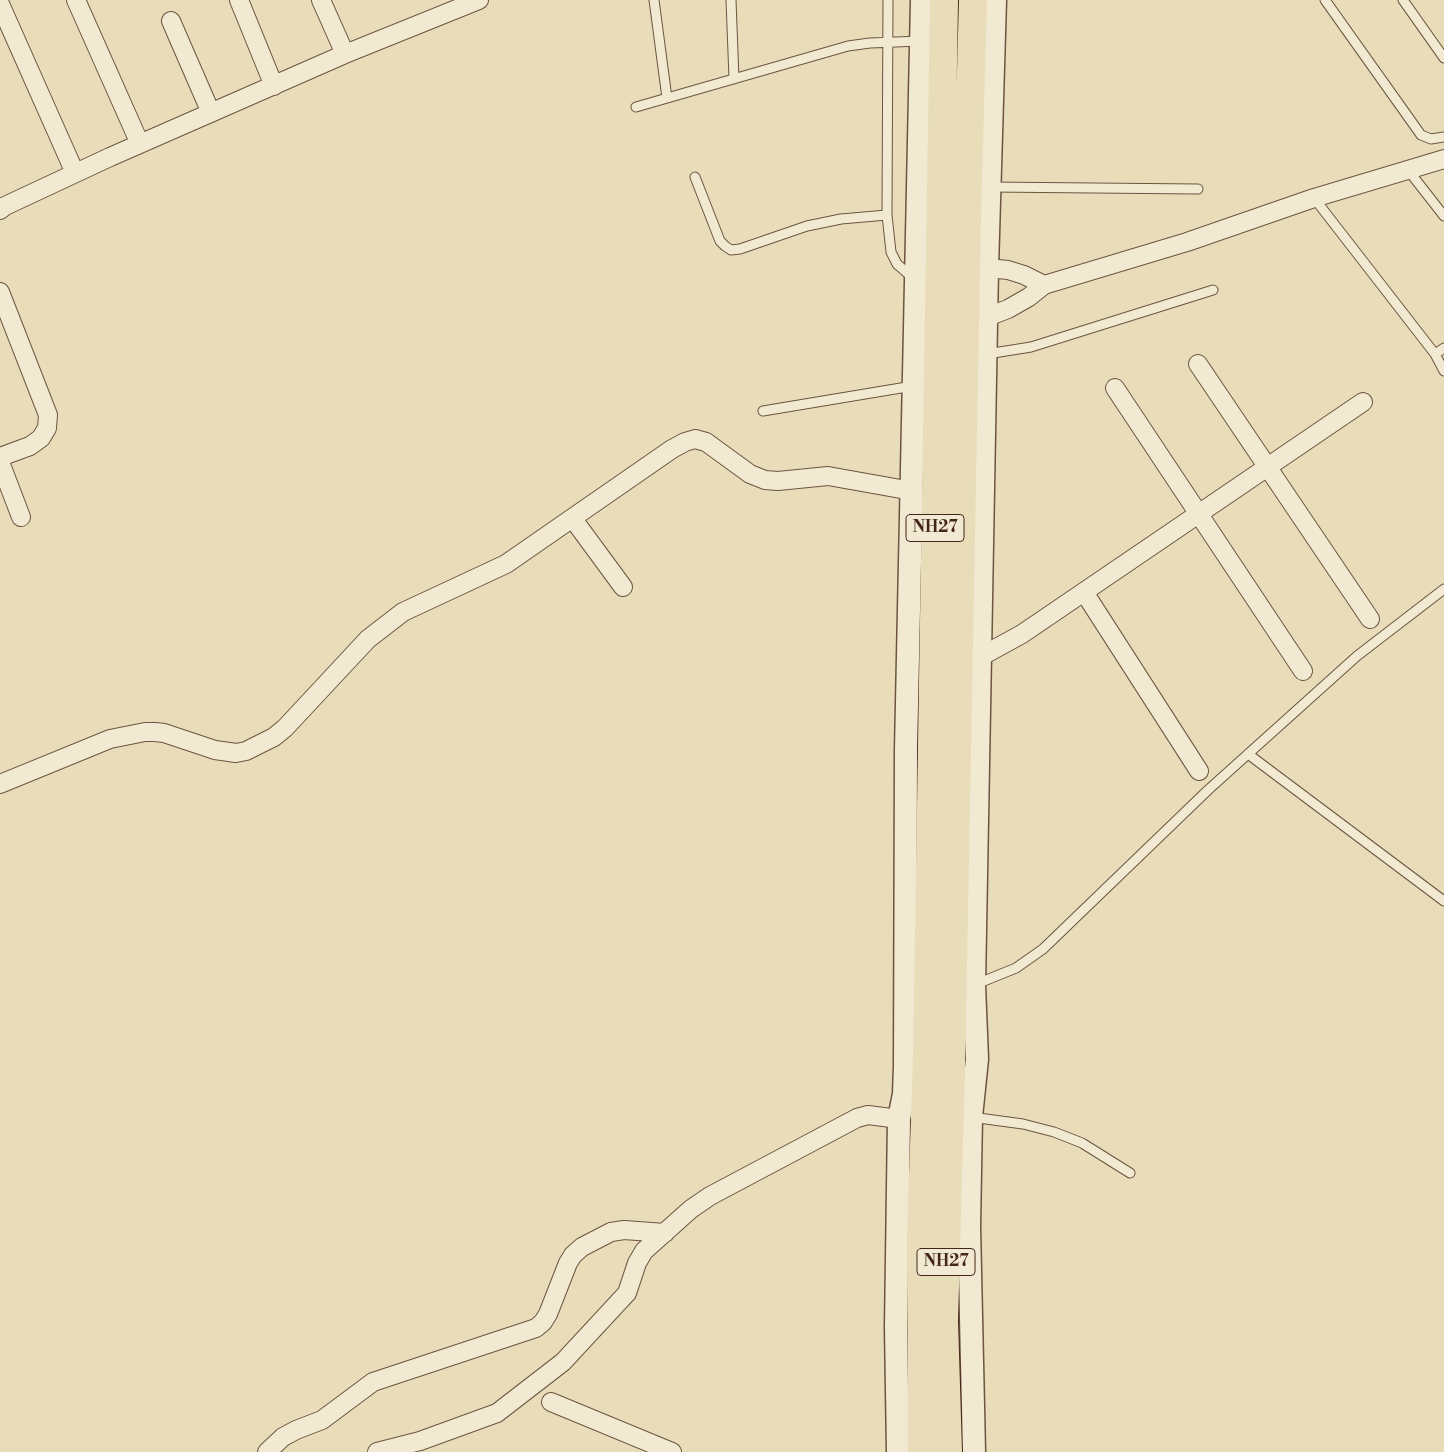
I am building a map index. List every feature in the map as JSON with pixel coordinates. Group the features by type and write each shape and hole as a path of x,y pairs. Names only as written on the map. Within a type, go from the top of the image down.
{"highway":[{"name":"NH27","path":"922,1452 921,1237 915,1089 944,0"},
{"name":"NH27","path":"948,1452 944,1321 951,1072 967,216 973,0"}],"street":[{"path":"76,0 140,144"},
{"path":"238,0 274,86"},
{"path":"321,0 345,54"},
{"path":"0,210 75,173 345,54 479,0"},
{"path":"916,1061 906,760 922,0"},
{"path":"974,1452 970,1226 972,1117 977,1059 974,985 995,0"},
{"path":"0,4 75,173"},
{"path":"171,21 211,113"},
{"path":"987,317 1008,309 1029,297 1044,284 1187,242 1314,198 1444,159"},
{"path":"988,268 1016,273 1044,284"},
{"path":"0,292 3,312 48,415 47,428 41,438 30,446 0,457"},
{"path":"1198,364 1370,619"},
{"path":"1115,388 1303,671"},
{"path":"980,657 1022,634 1362,402"},
{"path":"0,784 110,739 145,732 164,733 208,748 236,753 246,751 274,737 285,728 368,639 404,612 506,564 672,449 685,442 695,439 706,442 750,474 765,480 778,481 828,476 912,491"},
{"path":"0,462 21,517"},
{"path":"573,518 623,587"},
{"path":"1084,592 1199,771"},
{"path":"898,1452 896,1327 899,1119 915,1089"},
{"path":"377,1452 420,1441 497,1413 563,1362 627,1293 637,1262 644,1251 710,1196 845,1124 868,1115 899,1119"},
{"path":"267,1452 283,1437 322,1420 374,1382 536,1328 548,1314 568,1263 573,1255 582,1247 611,1232 624,1230 665,1233"},
{"path":"551,1402 672,1452"}],"lane":[{"path":"654,0 667,98"},
{"path":"731,0 734,79"},
{"path":"888,0 887,215 891,252 897,264 916,281"},
{"path":"1325,0 1421,136 1431,139 1444,137"},
{"path":"1403,0 1444,58"},
{"path":"636,107 848,46 922,41"},
{"path":"1408,170 1444,216"},
{"path":"695,177 720,241 731,250 740,249 807,226 841,219 887,215"},
{"path":"990,187 1198,189"},
{"path":"1314,198 1435,354 1444,371"},
{"path":"986,354 1031,347 1213,290"},
{"path":"1435,354 1444,348"},
{"path":"763,411 914,386"},
{"path":"974,985 1016,968 1043,949 1208,790 1357,656 1444,589"},
{"path":"1248,754 1444,901"},
{"path":"972,1117 1023,1124 1054,1132 1082,1143 1130,1173"}]}
